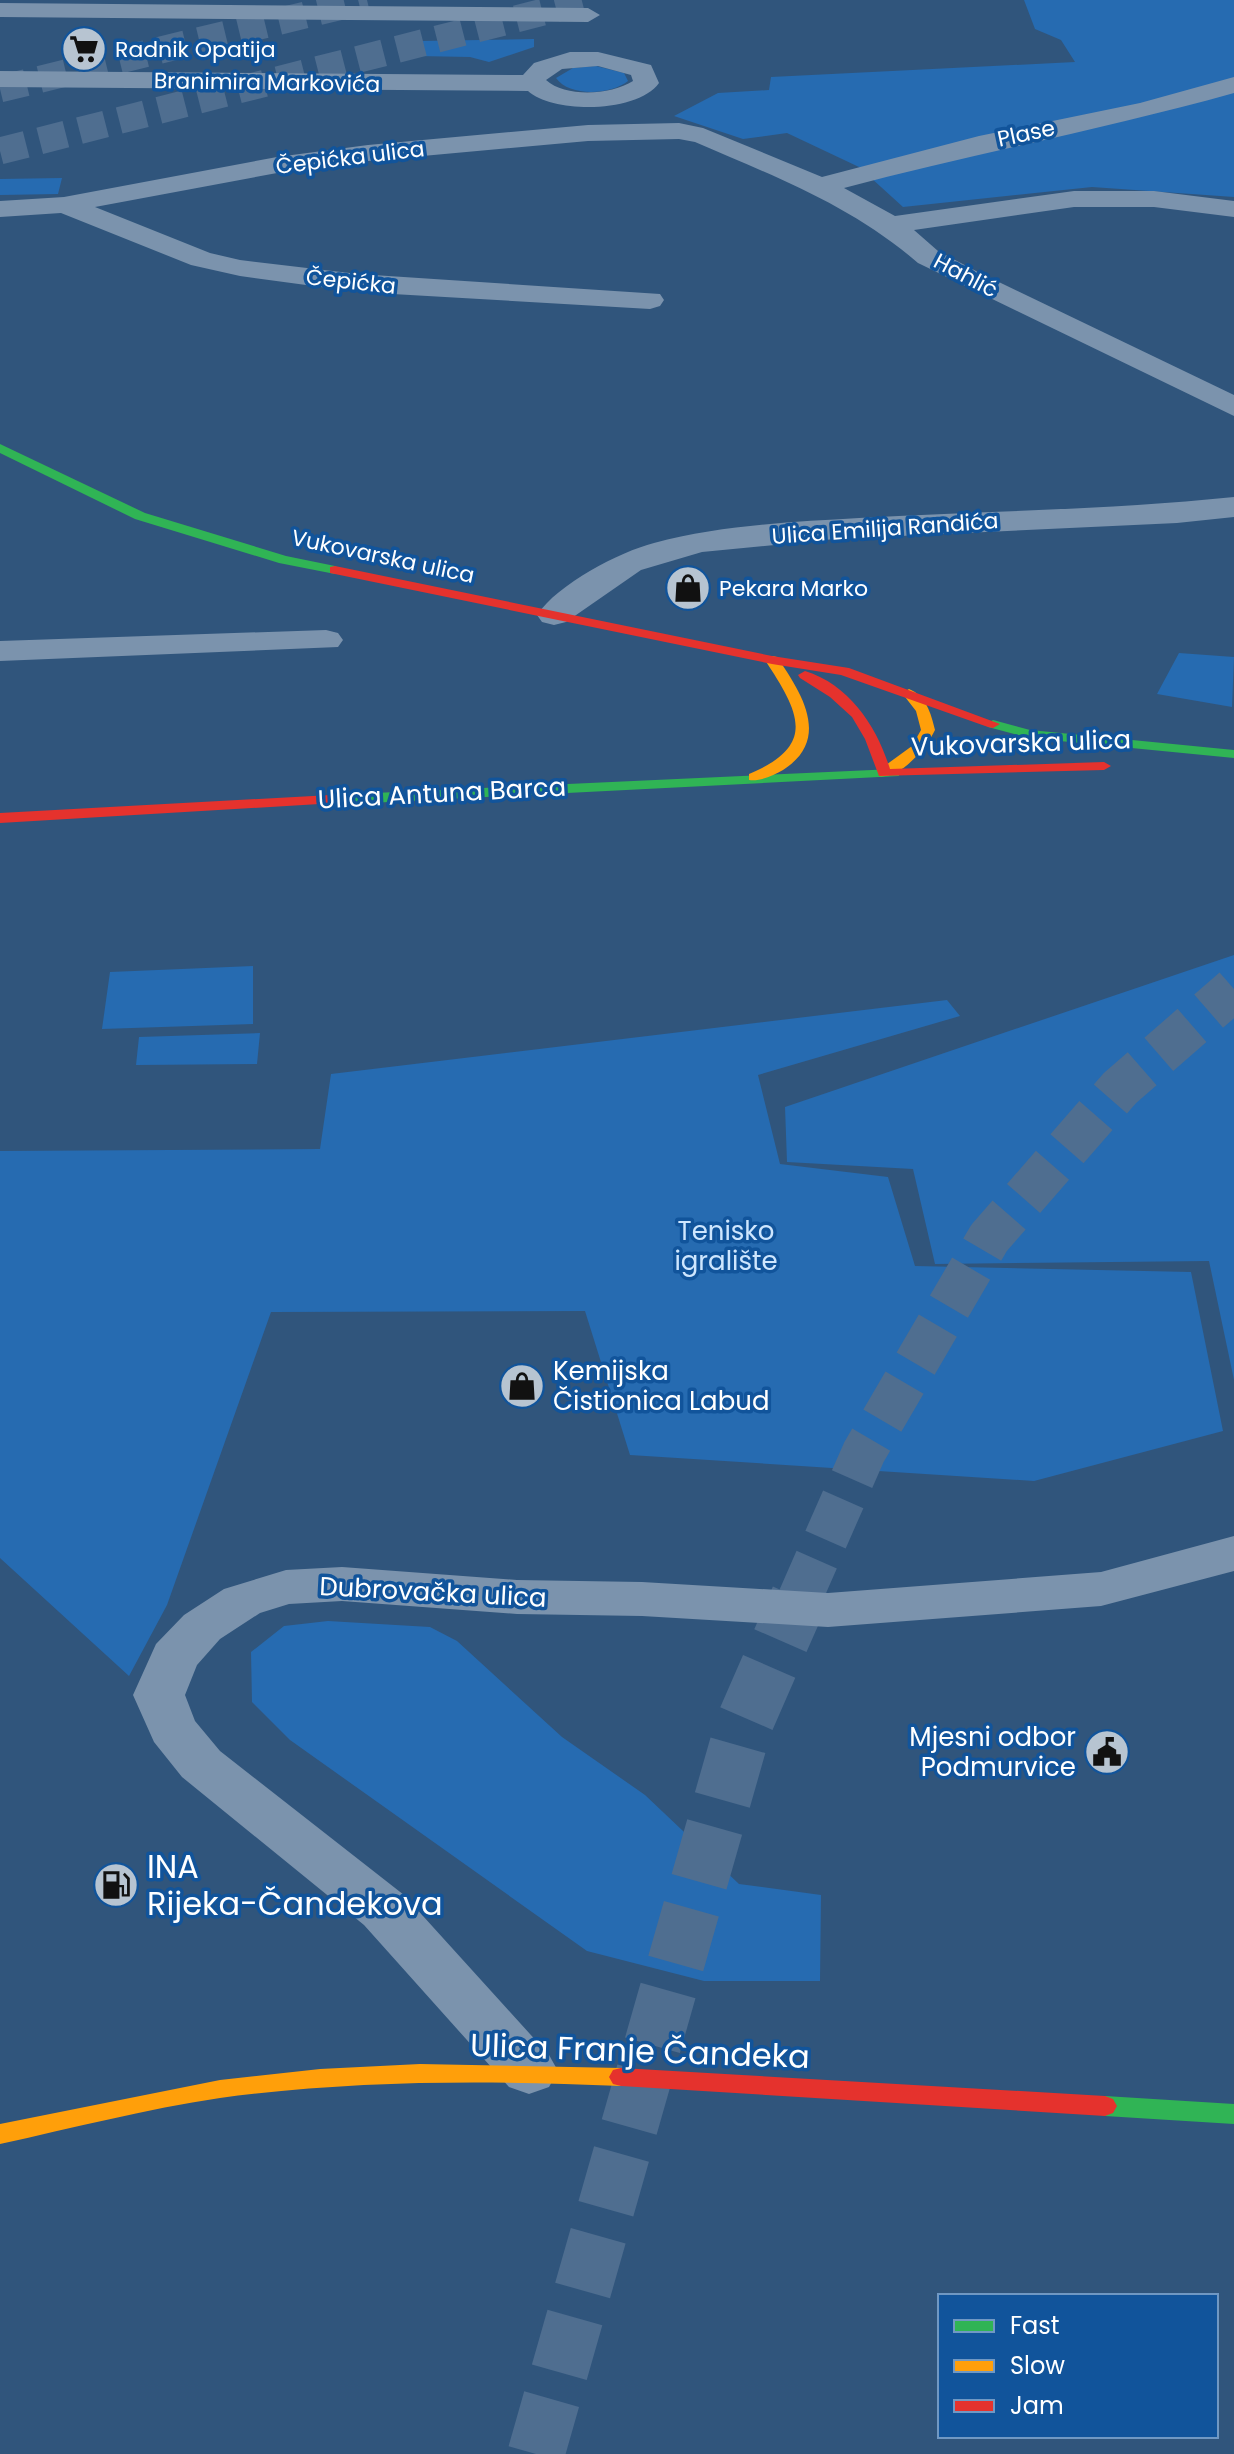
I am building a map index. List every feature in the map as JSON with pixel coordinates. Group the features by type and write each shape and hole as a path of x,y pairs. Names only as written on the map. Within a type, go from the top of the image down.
{"main road":[{"name":"Vukovarska ulica","path":"0,448 140,516 284,560 772,660 844,671 970,717 1029,734 1234,754"},
{"name":"Vukovarska ulica","path":"772,660 831,688 852,704 872,729 884,773 1117,766"},
{"path":"753,777 786,765 802,746 804,725 797,702 772,660"},
{"path":"884,773 918,749 928,730 923,710 909,693"},
{"name":"Vukovarska ulica","path":"1146,765 1234,764"},
{"name":"Ulica Antuna Barca","path":"0,818 753,777 884,773"},
{"name":"Ulica Franje Čandeka","path":"0,2134 219,2089 331,2078 529,2071 1234,2114"}],"street":[{"path":"305,0 334,13"},
{"path":"0,10 334,13 588,8 598,59 549,65 533,76 534,83"},
{"name":"Branimira Markovića","path":"0,79 534,83 557,95 592,99 627,94 646,83 647,76 642,70 598,59"},
{"name":"Plase","path":"820,186 979,144 1144,110 1234,85"},
{"name":"Čepićka ulica","path":"0,209 64,205 277,165 368,153 641,130 703,136"},
{"name":"Hahlić","path":"703,136 820,186 891,225 928,257 1234,407"},
{"path":"891,225 1074,199 1154,199 1234,209"},
{"name":"Čepićka","path":"64,205 201,259 240,268 358,283 650,300"},
{"name":"Ulica Emilija Randića","path":"554,615 631,563 704,543 832,528 1137,516 1234,507"},
{"path":"0,651 326,640"},
{"name":"Dubrovačka ulica","path":"529,2071 384,1910 201,1764 172,1729 159,1695 174,1657 202,1627 242,1601 286,1587 342,1584 517,1597 642,1599 828,1610 1101,1589 1190,1568 1234,1553"}],"green space":[{"path":"1024,0 1234,0 1234,197 1092,187 903,207 859,167 787,133 743,139 674,116 718,93 769,90 771,77 1075,62 1061,40 1035,29"},
{"path":"534,39 534,47 489,62 470,57 417,56 420,41"},
{"path":"596,66 624,73 628,81 611,89 590,92 570,88 556,78 573,68"},
{"path":"62,178 58,194 0,195 0,179"},
{"path":"1179,653 1234,657 1232,707 1157,694"},
{"path":"1234,955 1234,1380 1209,1261 935,1264 913,1169 787,1162 785,1107"},
{"path":"253,966 253,1024 102,1029 110,972"},
{"name":"Tenisko igralište","path":"947,1000 960,1016 758,1075 780,1164 888,1177 915,1266 1191,1272 1223,1431 1034,1481 630,1455 585,1311 271,1312 167,1605 129,1676 0,1558 0,1151 320,1149 331,1074"},
{"path":"260,1033 257,1064 136,1065 139,1037"},
{"path":"328,1621 430,1627 457,1641 562,1737 645,1795 739,1884 821,1895 820,1981 704,1981 587,1951 290,1740 252,1702 251,1652 284,1626"}],"tunnel":[{"path":"0,89 367,0"},
{"path":"0,151 590,0"},
{"path":"799,1600 864,1452 989,1238 1120,1088 1234,989"},
{"path":"536,2454 744,1724 799,1598"}],"traffic: fast":[{"path":"0,448 140,516 284,560 335,570"},
{"path":"993,724 1029,734 1234,754"},
{"path":"331,800 894,773"},
{"path":"1105,2106 1234,2114"}],"traffic: slow":[{"path":"754,777 792,756 800,743 803,729 794,696 772,660"},
{"path":"884,773 918,749 928,730 923,710 909,693"},
{"path":"0,2134 165,2098 320,2078 420,2073 621,2077"}],"traffic: jam":[{"path":"335,570 772,660 844,671 993,724"},
{"path":"805,675 835,694 857,714 872,739 884,773"},
{"path":"894,773 1104,766"},
{"path":"0,818 331,800"},
{"path":"621,2077 1105,2106"}],"place":[{"name":"Radnik Opatija","path":"84,49"},
{"name":"Pekara Marko","path":"688,588"},
{"name":"Kemijska Čistionica Labud","path":"522,1386"},
{"name":"Mjesni odbor Podmurvice","path":"1107,1752"},
{"name":"INA Rijeka-Čandekova","path":"116,1885"}]}
